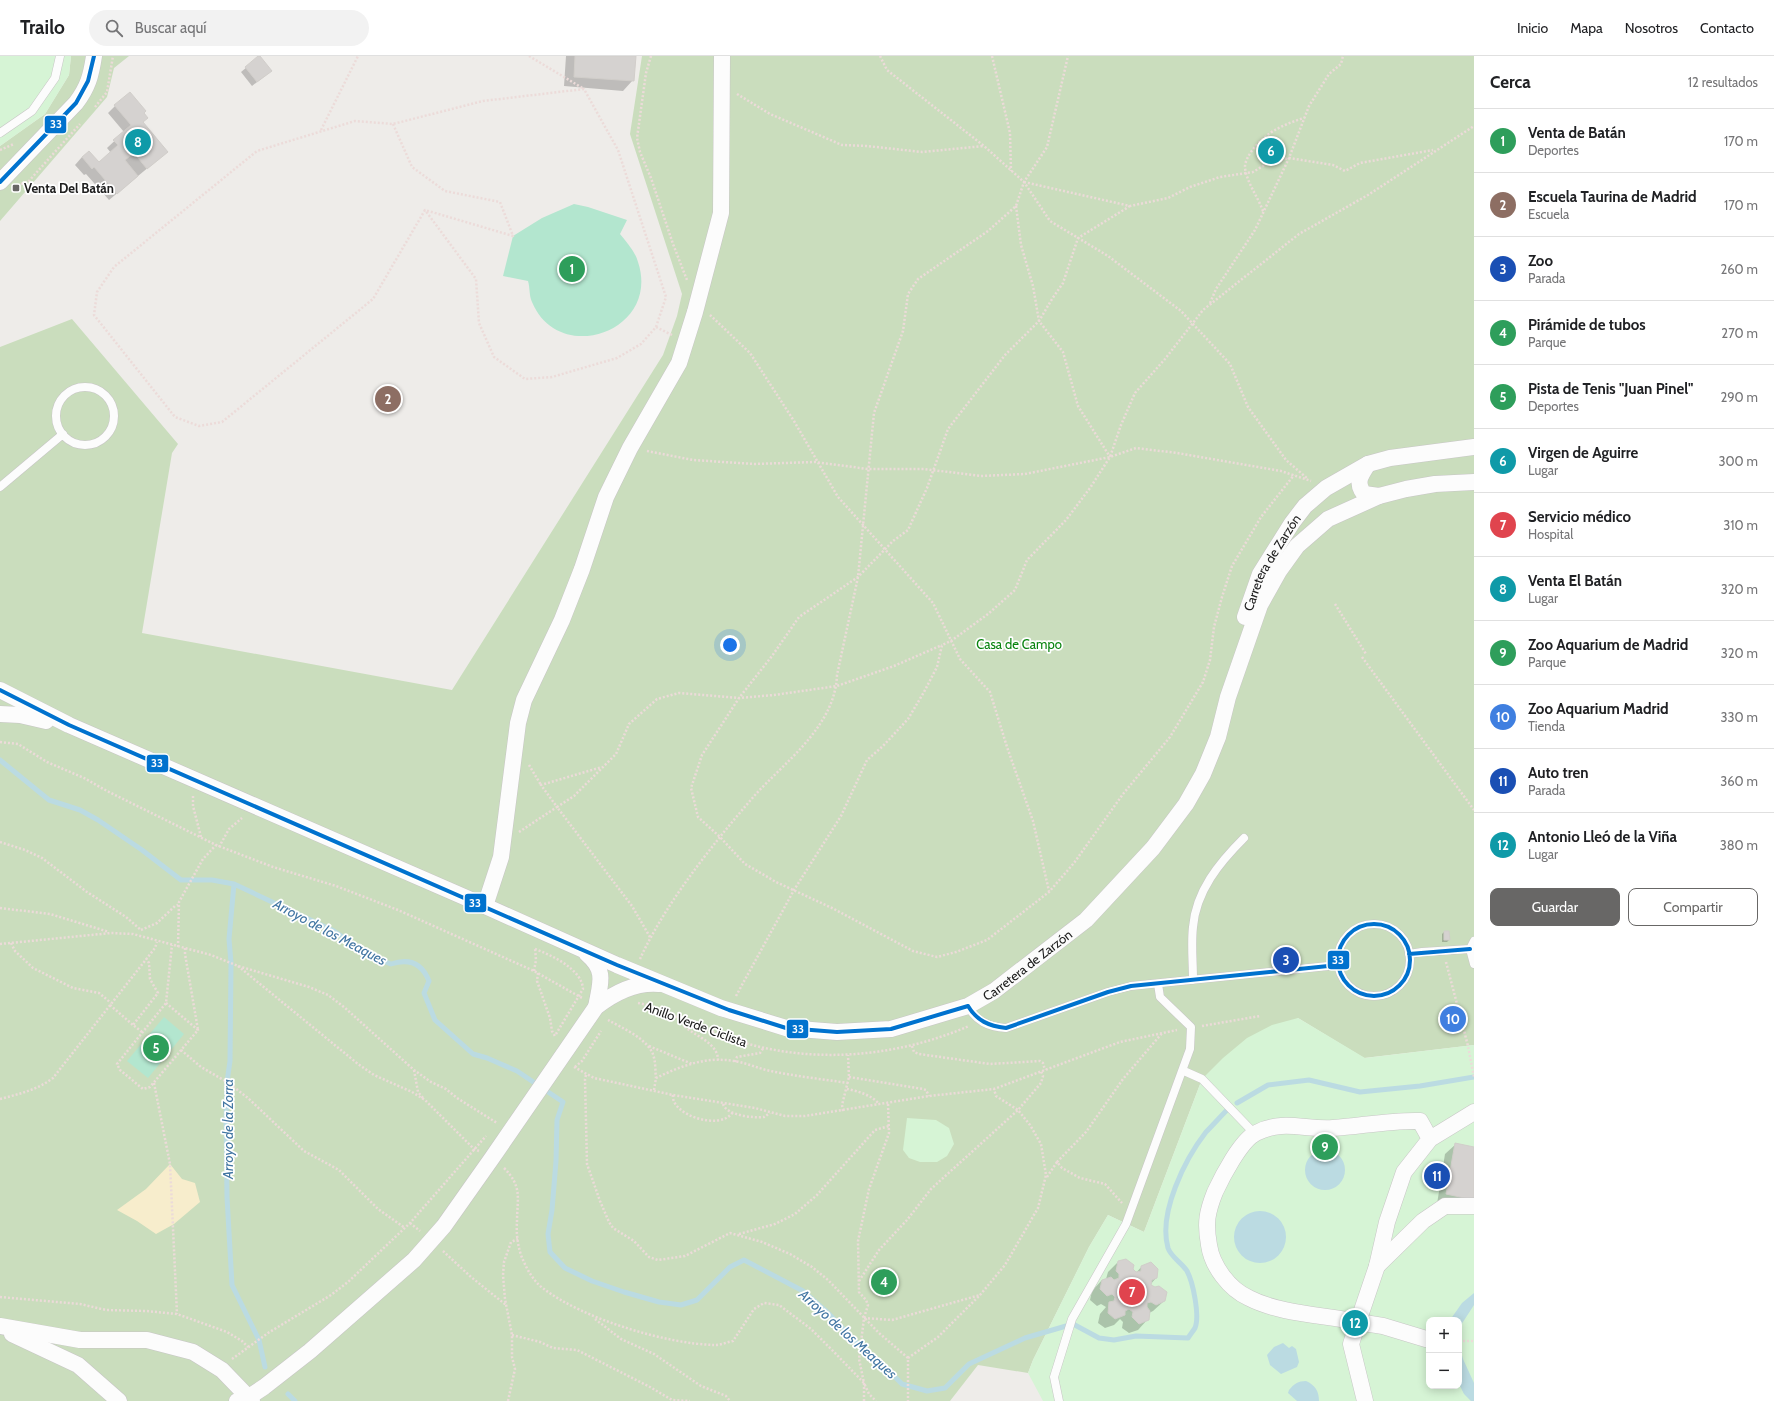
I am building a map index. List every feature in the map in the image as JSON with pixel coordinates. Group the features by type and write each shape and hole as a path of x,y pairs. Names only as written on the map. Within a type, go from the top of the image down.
{"street":[{"path":"0,182 76,103 85,91 91,76 94,56"},
{"path":"485,906 501,857 518,723 524,700 562,620 582,569 606,497 630,448 680,363 697,303 722,213 722,56"},
{"name":"Carretera de Zarzón","path":"0,690 69,726 661,984 728,1010 786,1028 837,1032 891,1029 968,1006 994,991 1086,920 1153,848 1186,804 1203,774 1218,737 1228,697 1238,643 1246,613 1260,574 1292,523 1305,506 1326,488 1368,464 1390,458 1474,447"},
{"path":"1368,464 1360,476 1358,483 1360,489 1364,494 1379,496"},
{"name":"Carretera de Zarzón","path":"1228,697 1260,605 1279,571 1297,546 1328,519 1379,496 1406,489 1435,484 1474,483"},
{"path":"0,714 20,715 69,726"},
{"name":"Carretera de Zarzón","path":"582,949 596,961 600,967 601,1003 637,986 661,984"},
{"path":"0,1327 80,1340 146,1340 193,1352 222,1370 246,1400 310,1351 369,1301 414,1260 444,1226 492,1158 503,1124 558,1062 621,977 621,971 617,965"},
{"path":"1365,1401 1351,1344 1377,1266 1387,1222 1404,1172 1430,1138 1474,1112"},
{"path":"1426,1339 1383,1326 1280,1309 1248,1298 1223,1278 1210,1254 1206,1226 1208,1208 1220,1181 1234,1156 1254,1133 1279,1125 1331,1128 1398,1120 1420,1121 1430,1138"},
{"path":"1377,1266 1423,1221 1445,1206 1474,1206"},
{"path":"0,1327 78,1365 119,1401"}],"lane":[{"path":"0,133 32,111 55,78 60,56"},
{"path":"85,387 101,392 107,397 111,405 113,420 111,427 102,440 86,445 77,444 63,434 56,418 57,409 64,396 77,388 85,387"},
{"path":"0,487 63,434"},
{"path":"1193,980 1192,928 1199,901 1219,865 1244,838"},
{"path":"1369,924 1380,924 1395,931 1406,944 1409,954 1409,966 1402,981 1389,992 1378,996 1367,995 1356,991 1347,984 1338,965 1338,952 1342,942 1349,933 1358,927 1369,924"},
{"path":"1409,954 1472,945 1474,964"},
{"path":"968,1006 972,1014 980,1022 999,1028 1014,1026 1118,989 1131,986 1338,965"},
{"path":"1059,1401 1054,1377 1072,1319 1123,1232 1170,1103 1184,1071 1192,1043 1192,1027 1160,997 1158,984"},
{"path":"1184,1071 1202,1079 1254,1133"}],"path":[{"path":"321,130 358,56"},
{"path":"425,210 476,279 479,324 494,357 525,380 552,376 617,358 642,344 656,327 666,297 618,150 584,89 529,56"},
{"path":"651,56 646,73 637,138 640,152 662,207 673,244 697,303 750,353 794,421 838,497 933,603 960,658 990,692 1007,747 1033,821 1049,892"},
{"path":"880,56 888,70 984,146 1011,172 1024,182 1050,221 1108,256 1181,310 1230,364 1248,407 1286,460 1310,480"},
{"path":"992,56 1010,133 1011,172"},
{"path":"1068,56 1047,147 1024,182 1016,206 1021,245 1033,286 1039,321 1063,352 1078,406 1110,457"},
{"path":"1210,304 1216,289 1255,230 1264,212 1289,158 1309,106 1329,74 1341,64 1343,56"},
{"path":"723,86 749,100 770,114 842,145 922,152 984,146"},
{"path":"425,210 373,299 222,422 199,426 175,417 94,315 97,292 114,266 257,151 321,130 355,121 393,124 483,101 584,89"},
{"path":"1264,212 1258,196 1248,180 1245,167 1251,150 1274,130 1304,117"},
{"path":"393,124 412,167 445,191 500,202 513,236 425,210"},
{"path":"503,844 574,796 616,754 629,724 657,699 678,693 739,698 782,694 836,686 894,666 942,645 988,614 1014,590 1027,560 1066,520 1090,488 1110,457 1134,393 1165,359 1203,310 1299,234 1368,195 1474,126"},
{"path":"1294,475 1262,517 1232,566 1218,612 1210,660 1203,682 1170,737 1123,794 1074,863 1049,892 987,940 956,952 937,957 913,951 745,864 720,837 698,817 691,788 702,755 739,698 772,656 799,617 858,576 885,549 908,530 948,429 1006,355 1039,321 1063,282 1078,238 1130,206 1168,198 1190,187 1220,177 1253,172 1268,163 1289,158 1333,165 1345,171 1360,163 1435,150"},
{"path":"1024,182 1130,206"},
{"path":"634,972 650,937 720,837 755,795 793,756 821,723 836,686 858,576 874,413 903,331 908,294 918,279 988,231 1016,206"},
{"path":"630,448 693,460 754,464 818,462 868,469 933,470 981,476 1025,474 1110,457 1136,448 1177,453 1281,471 1310,480 1326,488"},
{"path":"1335,604 1366,654"},
{"path":"728,1010 794,890 841,816 868,760 908,719 937,667 942,645"},
{"path":"1362,657 1474,810"},
{"path":"0,742 18,744 47,762 84,778 218,846 274,867 336,886 398,910 534,971 579,996 601,1003 612,1016 582,1062 574,1067 566,1068 558,1062"},
{"path":"602,767 541,784 556,807 632,906 650,937"},
{"path":"197,781 192,797 201,838"},
{"path":"178,947 178,905 184,892 202,859 218,846 229,829 245,814 250,804"},
{"path":"0,842 25,850 42,858 87,892 126,917 141,930"},
{"path":"139,936 141,930 157,923 178,905"},
{"path":"0,908 50,914 111,933 139,936 157,942 211,955 238,966 310,987 328,995 344,1007 414,1070 431,1082 446,1089 458,1098 503,1124"},
{"path":"534,971 536,960 534,940 537,930"},
{"path":"0,944 111,933"},
{"path":"0,1099 32,1090 45,1084 53,1078 155,948 157,942"},
{"path":"11,943 15,951 33,968 73,988 99,993 142,1032"},
{"path":"172,945 166,1003 119,1062 118,1066 122,1072 143,1089 148,1089 154,1083 198,1030 185,948"},
{"path":"535,949 555,958 572,971 582,986 579,996 552,1041"},
{"path":"1443,950 1474,1077"},
{"path":"133,1025 158,994 156,987 150,979 149,963 146,958"},
{"path":"238,966 358,1064 374,1075 412,1092 425,1100"},
{"path":"538,974 536,982 550,1018 552,1032 555,1036"},
{"path":"166,1003 198,1030"},
{"name":"Anillo Verde Ciclista","path":"634,1004 648,1005 733,1039 764,1047 785,1051 848,1055 912,1046 980,1022"},
{"path":"574,1067 586,1075 602,1080 673,1095 755,1108 793,1116 888,1104 929,1096 994,1089 1120,1042 1163,1032 1260,1016"},
{"path":"686,1019 684,1026 714,1048 718,1054 718,1060"},
{"path":"608,1020 637,1037 646,1045 654,1057 656,1078 654,1090"},
{"path":"1045,1180 1057,1162 1086,1132 1123,1079 1163,1032"},
{"path":"646,1045 692,1064"},
{"path":"912,1046 914,1052 918,1054 990,1064 1040,1061 1045,1070"},
{"path":"735,1062 736,1057 760,1053 764,1047"},
{"path":"182,1050 202,1067 227,1082 252,1102 300,1148 339,1170 378,1209 405,1228"},
{"path":"842,1110 849,1077 848,1055"},
{"path":"656,1078 675,1069 692,1064 718,1060 848,1084"},
{"path":"414,1070 418,1092 425,1100 474,1149 492,1158 509,1173 517,1187 519,1194 516,1222 518,1239 523,1259 535,1281 543,1289 554,1296 590,1315 621,1339 654,1354 701,1386 726,1396 730,1401"},
{"path":"859,1281 880,1250 907,1220 931,1189 1018,1110 1041,1083 1044,1076 1041,1071"},
{"path":"586,1075 587,1164 600,1202 609,1222 614,1228 634,1241 649,1257 658,1260 685,1256 730,1233 738,1234 762,1242 790,1254 812,1267 828,1280 864,1318 908,1358 908,1401"},
{"path":"849,1077 923,1089 926,1090 929,1096"},
{"path":"154,1083 170,1164 177,1314"},
{"path":"847,1089 856,1091 875,1100 879,1104"},
{"path":"908,1358 938,1337 980,1295 1005,1265 1038,1208 1046,1175 1042,1144 1018,1110 996,1096 994,1089"},
{"path":"673,1095 675,1103 688,1114 701,1120 716,1121 729,1118 733,1112"},
{"path":"723,1104 724,1108 748,1117 766,1117 770,1112"},
{"path":"864,1401 864,1383 859,1359 864,1318 868,1305 866,1300 859,1292 858,1241 869,1189 889,1133 888,1104"},
{"path":"492,1129 503,1124"},
{"path":"738,1234 775,1224 796,1214 817,1196 875,1130 889,1126"},
{"path":"222,1370 268,1333 331,1295 410,1223 488,1134"},
{"path":"1057,1162 1062,1168 1080,1178 1105,1184 1131,1212"},
{"path":"410,1223 506,1306"},
{"path":"508,1401 515,1369 512,1357 512,1335 506,1306 503,1275 504,1262 511,1242 518,1239"},
{"path":"864,1318 892,1320 980,1295"},
{"path":"0,1297 80,1304 106,1310 146,1310 177,1314 227,1332 249,1347"},
{"path":"590,1315 674,1341 717,1345 733,1341 754,1309 764,1303 779,1305 811,1329 864,1383 869,1394 876,1401"},
{"path":"512,1335 540,1342 553,1348 577,1350 650,1386 672,1400 690,1401"},
{"path":"1462,1340 1474,1341"}],"green space":[{"path":"0,56 71,56 69,75 45,114 0,146"},
{"path":"71,56 129,56 114,68 107,97 0,221 0,146 45,114 69,75"},
{"name":"Casa de Campo","path":"642,56 1474,56 1474,1045 1364,1058 1298,1018 1202,1079 1144,1232 1108,1215 1089,1247 1028,1373 978,1365 950,1401 0,1401 0,347 72,319 178,444 172,453 142,633 452,690 663,355 677,316 682,294 630,134"},
{"path":"574,204 627,220 620,234 637,258 641,286 635,306 622,322 604,332 583,336 563,333 545,322 532,302 528,281 503,276 513,236 542,218"},
{"path":"164,1017 184,1034 148,1078 127,1061"},
{"path":"1298,1018 1365,1058 1474,1045 1474,1401 1043,1401 1028,1373 1089,1247 1108,1215 1144,1232 1202,1079 1223,1058 1247,1038 1272,1025"},
{"path":"907,1118 936,1120 949,1128 954,1144 947,1156 937,1162 920,1162 909,1158 903,1150"}],"sand":[{"path":"170,1164 182,1179 195,1183 200,1202 174,1224 156,1234 117,1210 146,1189"}],"water":[{"path":"1329,1150 1336,1153 1342,1159 1345,1170 1344,1178 1336,1187 1329,1190 1321,1190 1314,1187 1306,1178 1305,1166 1308,1159 1317,1151"},
{"path":"1260,1211 1270,1213 1278,1219 1284,1227 1286,1237 1284,1247 1278,1255 1270,1261 1260,1263 1250,1261 1242,1255 1236,1247 1234,1237 1236,1227 1242,1219 1250,1213"},
{"path":"1474,1293 1474,1305 1462,1323 1462,1317 1452,1317 1462,1303"},
{"path":"1283,1343 1289,1348 1292,1346 1296,1349 1299,1362 1297,1367 1281,1374 1270,1365 1267,1355 1274,1347"},
{"path":"1462,1355 1474,1383 1474,1401 1471,1401 1462,1389"},
{"path":"1306,1381 1312,1384 1316,1389 1319,1401 1297,1401 1288,1393 1289,1390 1298,1382"}],"building":[{"path":"260,56 272,71 257,82 245,67"},
{"path":"575,56 636,56 634,81 574,77"},
{"path":"130,92 146,111 144,113 148,118 143,122 168,152 147,169 134,153 125,160 138,176 117,194 94,167 92,169 82,157 89,151 99,162 118,145 113,140 131,125 114,105"},
{"path":"1444,931 1449,931 1450,940 1444,940"},
{"path":"1455,1143 1474,1147 1474,1200 1446,1194"},
{"path":"1126,1259 1134,1265 1133,1269 1136,1272 1141,1271 1141,1266 1151,1262 1158,1269 1157,1278 1152,1280 1151,1285 1155,1287 1159,1286 1167,1292 1165,1301 1156,1305 1151,1302 1147,1303 1147,1307 1150,1311 1149,1320 1139,1324 1132,1317 1133,1312 1129,1309 1125,1311 1125,1315 1115,1319 1108,1313 1109,1302 1114,1301 1115,1297 1112,1294 1107,1296 1100,1289 1102,1280 1111,1277 1114,1280 1119,1278 1119,1274 1116,1271 1118,1261","holes":["1131,1283 1139,1284 1141,1292 1136,1299 1128,1297 1125,1289"]}],"waterway":[{"name":"Arroyo de los Meaques","path":"0,760 49,800 80,810 98,820 142,850 181,880 212,880 234,884 334,931 372,957 391,964 398,962 409,962 419,966 429,981 424,993 435,1020 473,1054 487,1058 517,1071 563,1102 557,1120 556,1161 552,1210 548,1234 550,1252 565,1268 592,1281 624,1292 659,1302 681,1305 697,1300 730,1267 744,1260 803,1291 902,1384 927,1391 945,1388 969,1364 1025,1338 1073,1324 1099,1338 1114,1340 1136,1336 1188,1338 1195,1328 1196,1323 1197,1316 1195,1299 1187,1271 1169,1251 1166,1234 1167,1219 1170,1203 1182,1171 1206,1132 1227,1110"},
{"name":"Arroyo de la Zorra","path":"234,884 229,939 231,963 230,1061 227,1082 226,1120 227,1197 232,1285 259,1340 265,1367"},
{"path":"1237,1103 1268,1085 1309,1080 1360,1092 1420,1086 1474,1077"},
{"name":"Arroyo de la Zorra","path":"288,1394 295,1401"}],"transit line":[{"name":"33","path":"0,182 76,103 88,81 94,56"},
{"name":"33","path":"0,690 69,725 617,965 729,1010 786,1028 837,1032 891,1029 968,1006"},
{"name":"33","path":"1374,924 1394,930 1404,940 1410,960 1404,980 1394,990 1374,996 1354,990 1344,980 1338,960 1344,940 1354,930 1374,924"},
{"name":"33","path":"1409,954 1470,949"},
{"name":"33","path":"968,1006 975,1015 984,1022 994,1026 1006,1028 1108,992 1131,986 1338,965"}],"place":[{"name":"Venta El Batán","path":"138,142"},
{"name":"Virgen de Aguirre","path":"1271,151"},
{"name":"Venta Del Batán","path":"16,188"},
{"name":"Venta de Batán","path":"572,269"},
{"name":"Escuela Taurina de Madrid","path":"388,399"},
{"name":"Zoo","path":"1286,960"},
{"name":"Zoo Aquarium Madrid","path":"1453,1019"},
{"name":"Pista de Tenis \"Juan Pinel\"","path":"156,1048"},
{"name":"Zoo Aquarium de Madrid","path":"1325,1147"},
{"name":"Auto tren","path":"1437,1176"},
{"name":"Pirámide de tubos","path":"884,1282"},
{"name":"Servicio médico","path":"1132,1292"},
{"name":"Antonio Lleó de la Viña","path":"1355,1323"}]}
